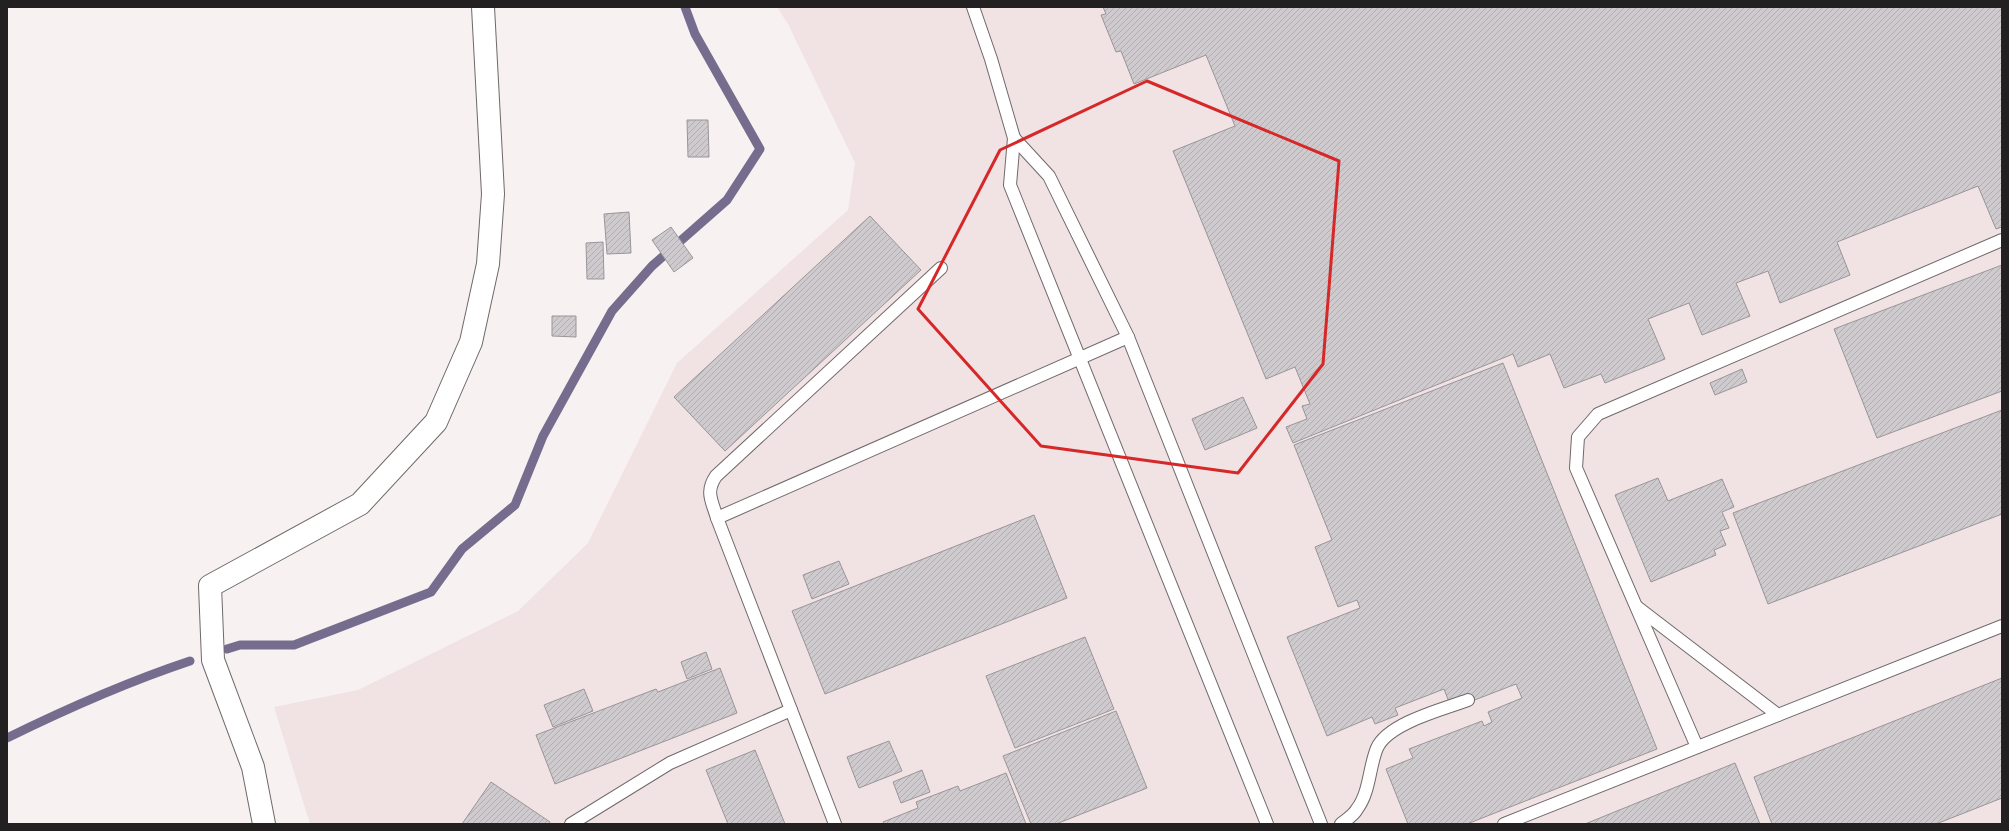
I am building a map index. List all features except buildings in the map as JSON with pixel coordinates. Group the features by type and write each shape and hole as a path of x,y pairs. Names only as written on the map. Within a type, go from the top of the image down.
{"street":[{"path":"264,824 252,767 213,660 210,586 360,504 436,422 471,342 488,264 493,194 483,7"}],"lane":[{"path":"974,7 1014,138 1010,185 1267,824"},
{"path":"1014,138 1049,176 1128,336 1321,824"},
{"path":"1697,747 1576,468 1578,437 1598,414 2002,240"},
{"path":"835,824 717,518 710,496 710,485 716,476 941,268"},
{"path":"717,518 1128,336"},
{"path":"1636,606 1778,715"},
{"path":"1504,824 2002,626"},
{"path":"1342,824 1357,809 1367,785 1378,747 1388,734 1411,721 1468,700"},
{"path":"571,824 670,763 791,710"}],"highlighted area":[{"path":"1147,81 1339,161 1323,364 1238,473 1041,446 918,309 1000,150"}],"shaded area":[{"path":"777,7 2002,7 2002,824 310,824 274,707 358,690 518,611 588,543 677,363 848,210 855,163 788,24"}],"waterway":[{"path":"227,649 240,645 294,645 431,592 462,549 515,505 543,436 612,311 652,266 727,200 760,149 695,34 685,7"},
{"path":"7,738 97,696 190,661"}]}
